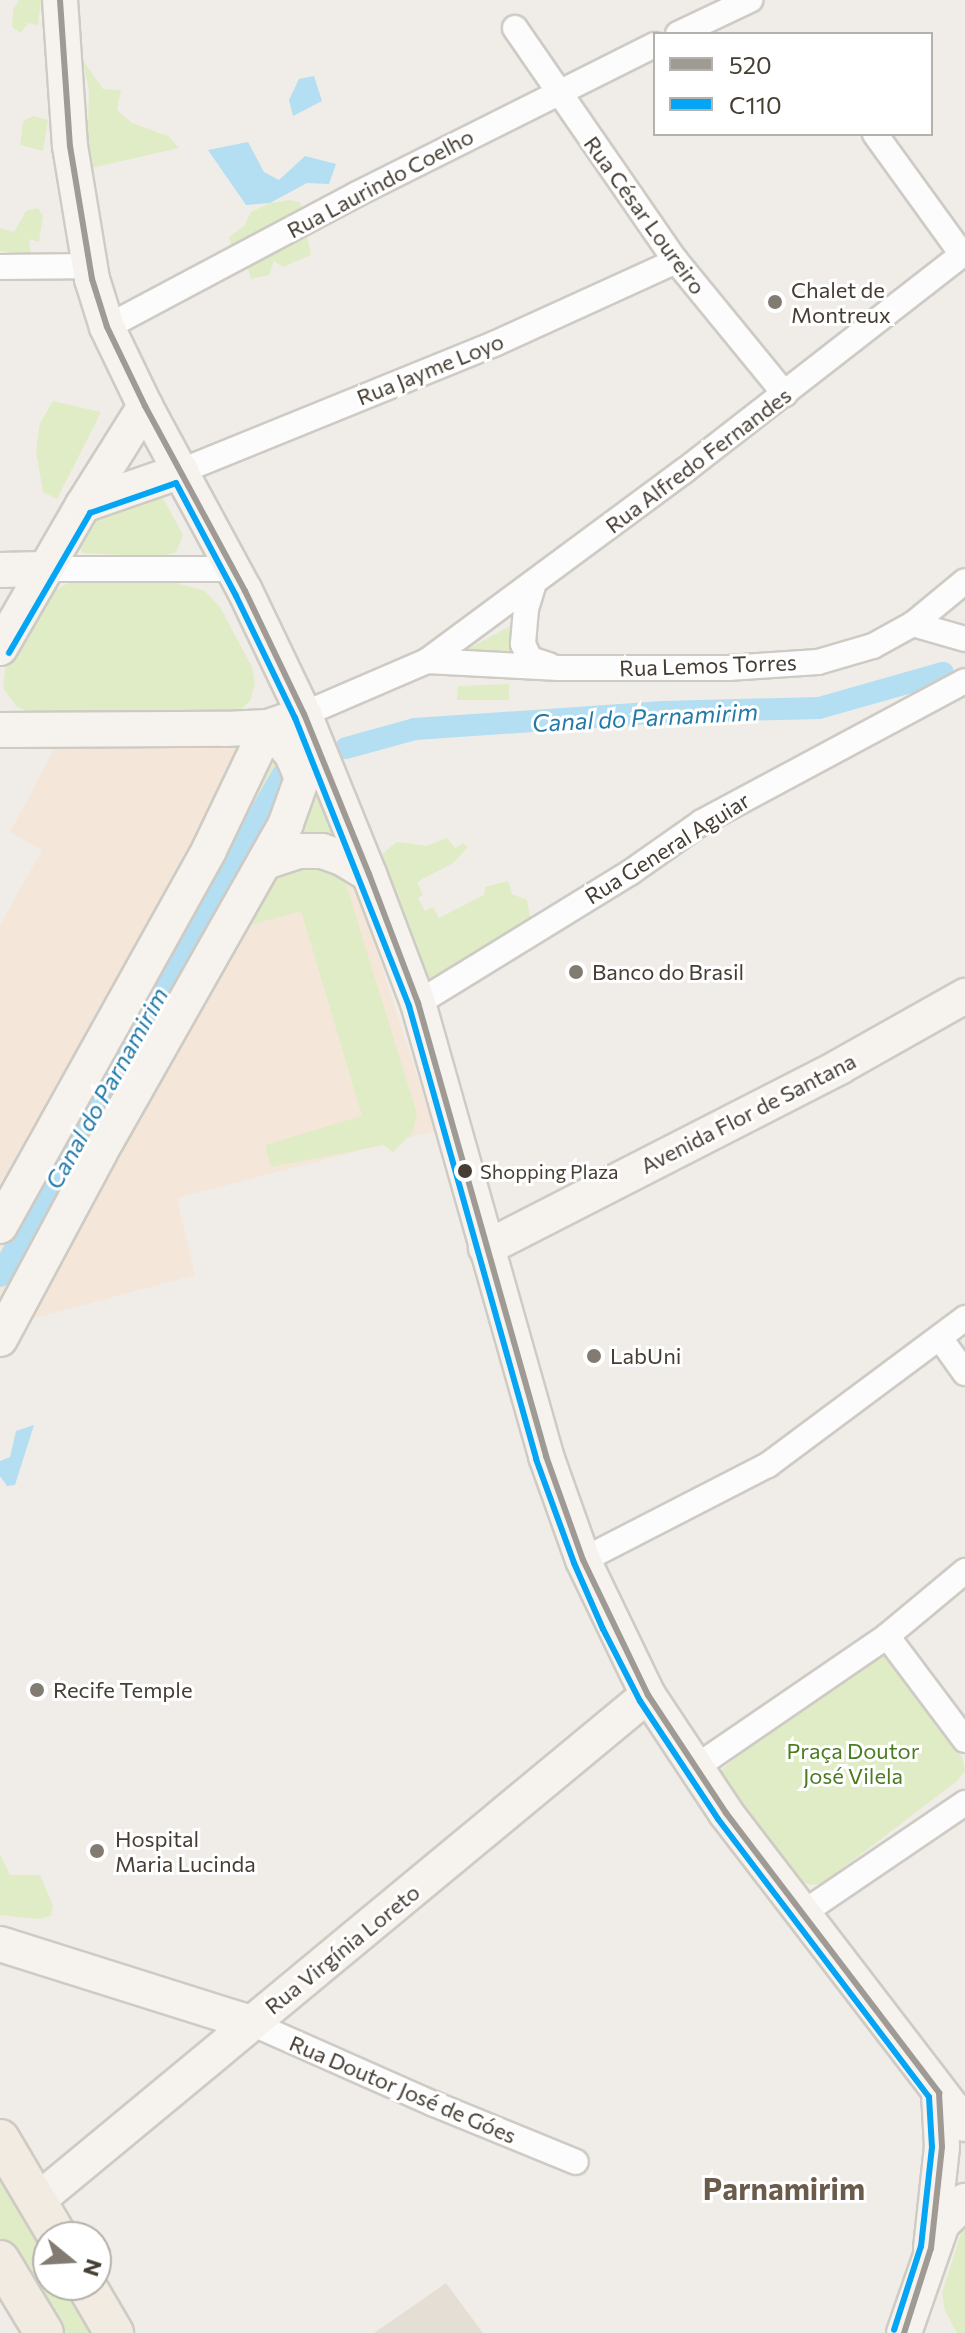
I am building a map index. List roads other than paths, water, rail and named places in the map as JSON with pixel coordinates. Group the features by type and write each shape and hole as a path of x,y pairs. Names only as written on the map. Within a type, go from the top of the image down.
{"main road":[{"path":"60,0 70,146 89,266 107,327 145,406 234,569 304,714 369,874 418,1003 546,1456 583,1560 648,1695 726,1813 965,2124"},
{"path":"0,648 145,406"},
{"path":"83,505 181,471"},
{"path":"0,570 46,569"},
{"path":"0,581 21,609"},
{"path":"0,1226 188,888 263,740 304,714"},
{"path":"0,1339 99,1154 265,862 298,795 302,778 284,743 7,722"},
{"path":"265,862 299,851 322,851 342,858 369,874"},
{"name":"Avenida Flor de Santana","path":"486,1248 839,1067 965,996"},
{"name":"Rua Virgínia Loreto","path":"37,2201 238,2026 648,1695"},
{"name":"Rua Doutor José de Góes","path":"0,1944 238,2026"},
{"path":"931,2248 942,2147 939,2093"},
{"path":"0,2139 49,2221"},
{"path":"907,2332 931,2248 942,2224 965,2201"},
{"path":"0,2260 44,2333"},
{"path":"95,2301 114,2333"}],"street":[{"path":"682,32 750,0"},
{"name":"Rua César Loureiro","path":"515,28 556,92 676,261 785,394"},
{"name":"Rua Laurindo Coelho","path":"107,327 556,92 653,46"},
{"path":"876,136 964,253"},
{"name":"Rua Alfredo Fernandes","path":"427,661 533,586 964,253"},
{"name":"Rua Jayme Loyo","path":"181,471 494,344 676,261"},
{"path":"0,267 89,266"},
{"path":"46,569 234,569"},
{"name":"Rua Lemos Torres","path":"427,661 559,668 728,668 818,662 873,646 913,624 965,581"},
{"path":"533,586 526,609 523,644 530,659 559,668"},
{"path":"913,624 965,639"},
{"path":"304,714 427,661"},
{"name":"Rua General Aguiar","path":"418,1003 631,872 702,822 965,681"},
{"path":"583,1560 768,1465 965,1318"},
{"path":"940,1338 965,1373"},
{"path":"696,1767 887,1636 965,1571"},
{"path":"887,1636 965,1740"},
{"path":"803,1913 965,1803"},
{"name":"Rua Doutor José de Góes","path":"238,2026 576,2162"}],"water":[{"path":"314,76 322,101 293,116 289,100 299,79"},
{"path":"248,142 264,172 279,180 305,156 336,164 329,184 307,183 270,203 246,205 208,150"},
{"path":"34,1425 15,1485 7,1486 0,1476 0,1461 10,1457 16,1431"}],"waterway":[{"name":"Canal do Parnamirim","path":"346,748 415,729 663,712 819,708 943,673"},
{"name":"Canal do Parnamirim","path":"0,1276 148,1007 283,774"}],"place":[{"name":"Chalet de Montreux","path":"775,302"},
{"name":"Banco do Brasil","path":"576,972"},
{"name":"Shopping Plaza","path":"465,1171"},
{"name":"LabUni","path":"594,1356"},
{"name":"Recife Temple","path":"37,1690"},
{"name":"Hospital Maria Lucinda","path":"97,1851"}],"district":[{"name":"Parnamirim","path":"784,2188"}],"park label":[{"name":"Praça Doutor José Vilela","path":"853,1762"}]}
